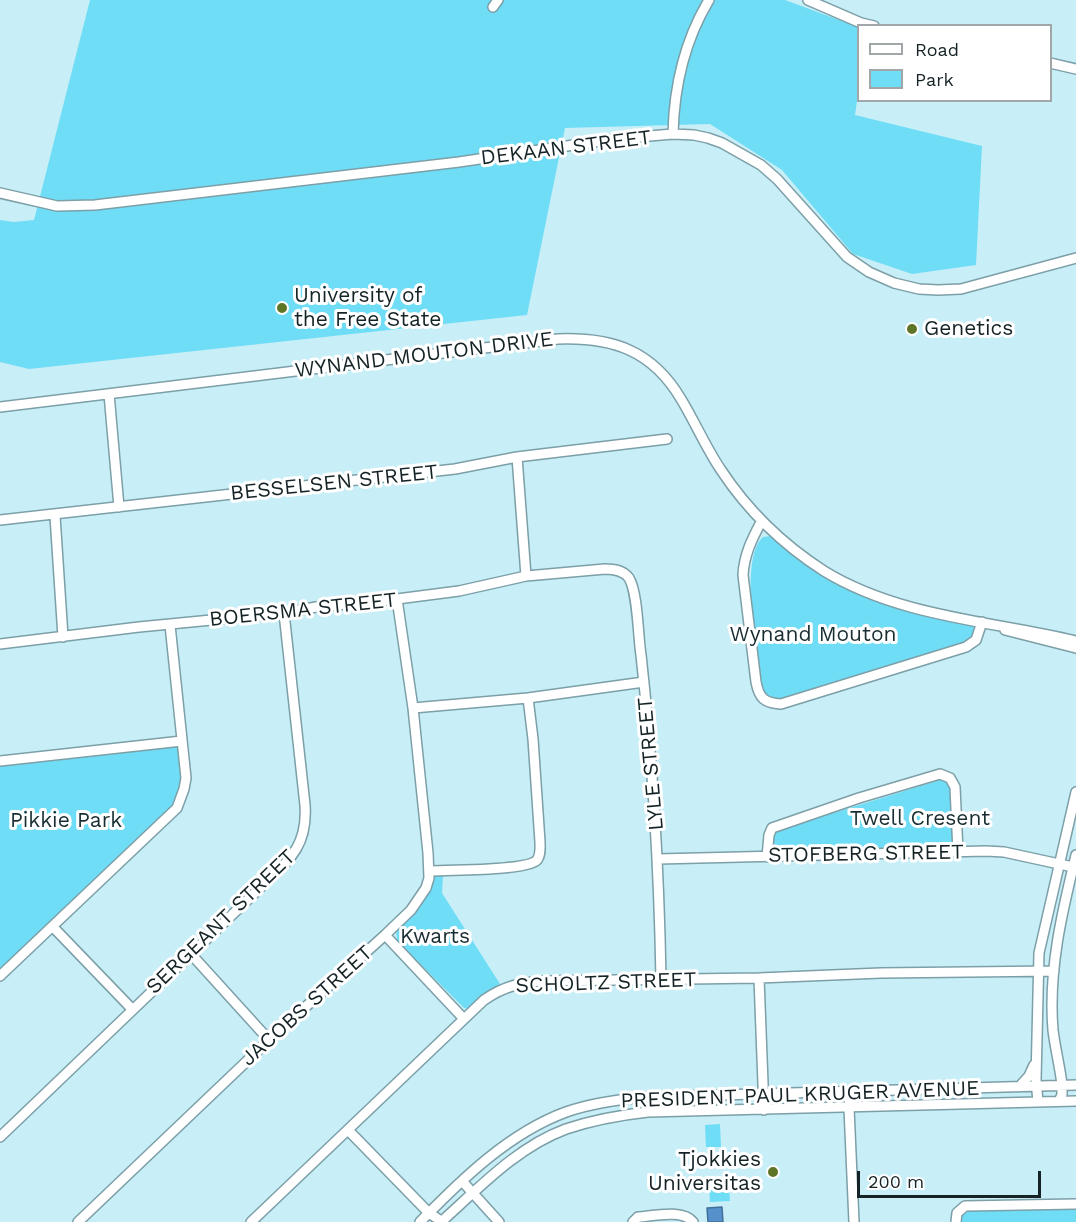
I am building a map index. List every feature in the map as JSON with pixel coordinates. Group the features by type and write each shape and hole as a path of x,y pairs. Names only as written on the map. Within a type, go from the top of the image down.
{"street":[{"path":"673,134 674,105 682,66 691,39 709,0"},
{"path":"808,0 865,24"},
{"path":"1052,63 1076,69"},
{"name":"DEKAAN STREET","path":"0,193 57,206 95,205 459,162 614,139 673,134 708,138 753,160 777,179 847,256 868,272 894,283 919,289 961,289 1076,258"},
{"name":"WYNAND MOUTON DRIVE","path":"0,407 558,339 597,339 632,351 668,382 680,397 720,468 745,504 761,522 798,554 864,592 912,607 982,623 1021,628 1075,642"},
{"path":"109,394 119,507"},
{"name":"BESSELSEN STREET","path":"0,520 55,516 455,470 517,457 667,439"},
{"path":"517,457 526,576"},
{"path":"55,516 63,637"},
{"path":"761,522 745,558 743,575 756,682 758,692 765,702 781,704 966,647 976,640 982,623"},
{"name":"LYLE STREET","path":"605,569 614,568 621,571 628,576 631,584 653,775 661,979"},
{"name":"BOERSMA STREET","path":"0,644 398,599 459,591 526,576 605,569"},
{"name":"JACOBS STREET","path":"78,1222 269,1040 385,935 419,899 426,888 429,871 413,708 398,599"},
{"name":"SERGEANT STREET","path":"0,1137 292,856 303,837 306,821 305,795 284,613"},
{"path":"0,976 177,808 182,798 186,778 170,625"},
{"path":"413,708 528,698 644,682"},
{"path":"429,871 528,866 536,861 540,854 540,842 528,698"},
{"path":"0,761 182,741"},
{"path":"767,857 772,828 940,774 950,778 955,787 958,852"},
{"path":"1038,1102 1036,1087 1038,972 1042,934 1076,792"},
{"name":"STOFBERG STREET","path":"658,859 1004,852 1073,867"},
{"path":"1059,1101 1062,1095 1062,1085 1053,1030 1054,971 1058,937 1076,855"},
{"path":"53,927 132,1009"},
{"path":"385,935 464,1019"},
{"path":"191,954 269,1040"},
{"name":"SCHOLTZ STREET","path":"251,1222 464,1019 496,992 513,984 546,981 1054,971"},
{"path":"759,978 764,1110"},
{"path":"1019,1088 1029,1076 1037,1056"},
{"name":"PRESIDENT PAUL KRUGER AVENUE","path":"420,1222 492,1154 529,1130 567,1112 618,1100 648,1097 1019,1088 1076,1084"},
{"path":"850,1092 854,1222"},
{"name":"PRESIDENT PAUL KRUGER AVENUE","path":"441,1222 473,1192 533,1145 559,1132 614,1116 648,1112 1076,1101"},
{"path":"581,1108 585,1123"},
{"path":"348,1130 429,1213 441,1222"},
{"path":"462,1181 499,1222"},
{"path":"956,1222 957,1213 965,1206 1076,1204"},
{"path":"633,1222 638,1217 679,1215 690,1218 693,1222"}],"green space":[{"path":"90,0 785,0 857,27 855,115 982,146 976,265 912,274 853,254 782,170 710,124 565,128 527,315 29,369 0,362 0,220 14,222 34,220"},
{"name":"Wynand Mouton","path":"771,536 812,568 843,586 896,607 970,625 976,629 979,639 787,704 768,698 760,683 753,629 751,584 756,548 763,537"},
{"name":"Pikkie Park","path":"181,742 187,776 180,804 0,974 0,763"},
{"name":"Twell Cresent","path":"940,780 951,788 954,829 951,845 947,851 783,857 772,847 772,832"},
{"name":"Kwarts","path":"435,874 443,876 442,893 500,984 469,1009 464,1008 397,941 396,930 420,907 429,893"},
{"path":"720,1124 721,1147 706,1147 705,1125"},
{"path":"729,1185 730,1201 710,1202 709,1186"},
{"path":"1076,1209 1076,1222 959,1222 962,1215 970,1211"}],"shaded area":[{"path":"722,1207 723,1222 708,1222 707,1208"}],"place":[{"name":"University of the Free State","path":"282,308"},
{"name":"Genetics","path":"912,329"},
{"name":"Tjokkies Universitas","path":"773,1172"}]}
